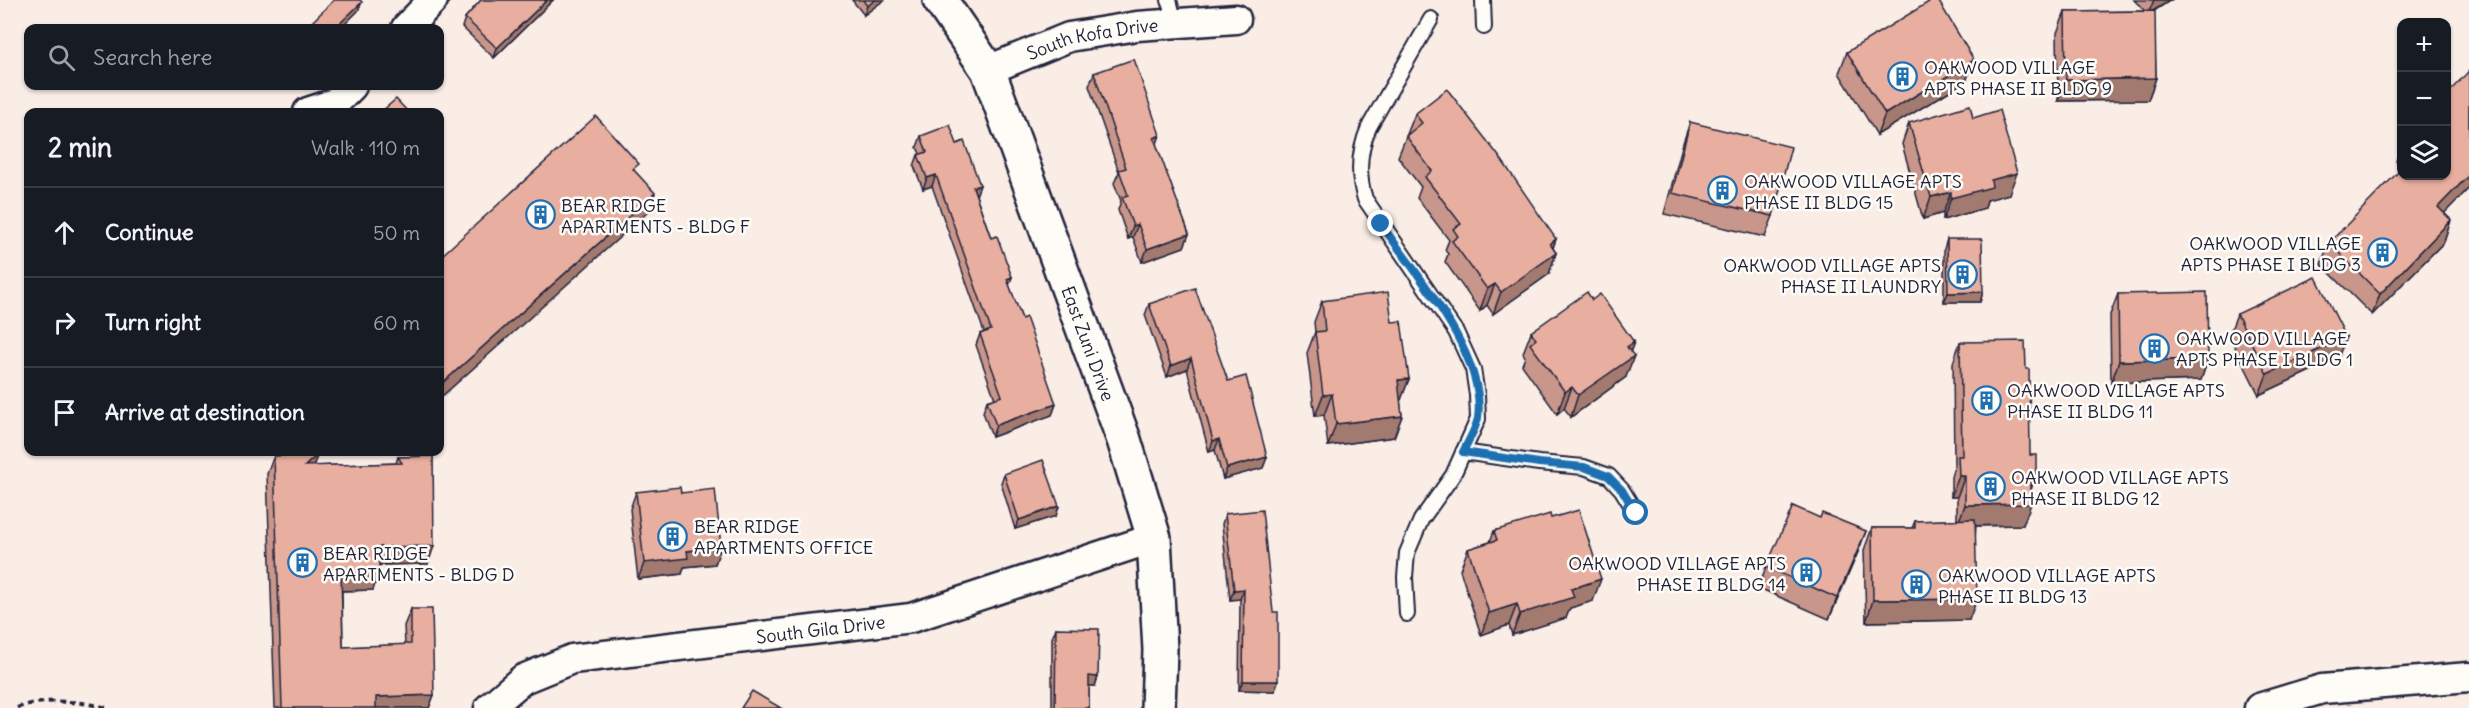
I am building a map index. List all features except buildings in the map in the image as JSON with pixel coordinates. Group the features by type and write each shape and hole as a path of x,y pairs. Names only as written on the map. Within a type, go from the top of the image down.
{"street":[{"path":"410,24 433,0"},
{"name":"East Zuni Drive","path":"940,0 988,70 1124,440 1154,538 1160,650 1158,708"},
{"name":"South Kofa Drive","path":"988,70 1069,37 1137,26 1172,12 1236,19"},
{"path":"320,108 335,103 348,90"},
{"name":"South Gila Drive","path":"489,708 523,679 572,659 911,618 1154,538"},
{"path":"2259,708 2322,689 2469,677"}],"lane":[{"path":"1483,0 1484,27"},
{"path":"1407,614 1405,577 1407,553 1421,520 1453,475 1478,418 1473,369 1456,332 1365,199 1360,182 1362,143 1431,19"},
{"path":"1463,452 1584,467 1608,476 1622,490 1636,513"}],"path":[{"path":"17,708 29,703 91,703 107,708"}],"place":[{"name":"OAKWOOD VILLAGE APTS PHASE II BLDG 9","path":"1903,77"},
{"name":"OAKWOOD VILLAGE APTS PHASE II BLDG 15","path":"1723,191"},
{"name":"BEAR RIDGE APARTMENTS - BLDG F","path":"540,215"},
{"name":"OAKWOOD VILLAGE APTS PHASE I BLDG 3","path":"2382,253"},
{"name":"OAKWOOD VILLAGE APTS PHASE II LAUNDRY","path":"1962,275"},
{"name":"OAKWOOD VILLAGE APTS PHASE I BLDG 1","path":"2155,348"},
{"name":"OAKWOOD VILLAGE APTS PHASE II BLDG 11","path":"1986,400"},
{"name":"OAKWOOD VILLAGE APTS PHASE II BLDG 12","path":"1990,487"},
{"name":"BEAR RIDGE APARTMENTS OFFICE","path":"673,536"},
{"name":"BEAR RIDGE APARTMENTS - BLDG D","path":"302,563"},
{"name":"OAKWOOD VILLAGE APTS PHASE II BLDG 14","path":"1807,573"},
{"name":"OAKWOOD VILLAGE APTS PHASE II BLDG 13","path":"1917,585"}],"route":[{"path":"1381,224 1456,332 1473,369 1478,418 1463,452 1584,467 1608,476 1622,490 1636,513"}]}
